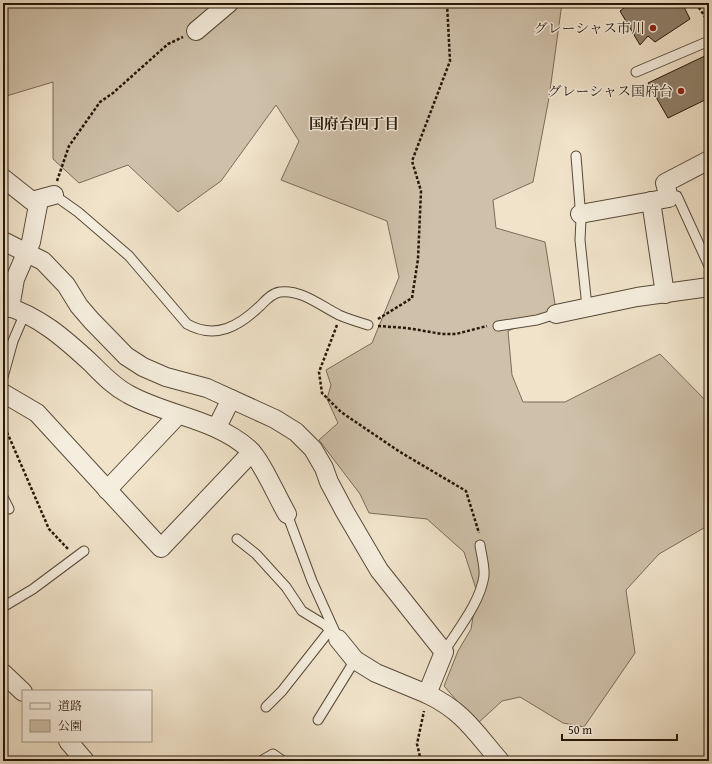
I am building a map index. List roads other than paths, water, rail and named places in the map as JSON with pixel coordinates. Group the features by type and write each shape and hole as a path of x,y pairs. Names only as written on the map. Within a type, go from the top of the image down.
{"street":[{"path":"196,32 223,5"},
{"path":"580,214 669,198 664,183 709,160"},
{"path":"3,178 32,201 46,197"},
{"path":"46,197 32,242 26,252 15,279 13,309 52,329 116,387 147,404 217,428 252,452 258,460 286,514"},
{"path":"651,201 665,294"},
{"path":"3,241 43,260 54,270 87,316 126,356 143,367 166,377 207,388 275,419 296,432 313,449 324,468 329,482 345,512 379,570 444,652 427,694"},
{"path":"556,314 637,297 709,287"},
{"path":"3,393 37,413 160,548 252,452"},
{"path":"217,428 231,399"},
{"path":"107,490 178,415"},
{"path":"334,634 355,660 376,673 443,702 461,715 500,761"},
{"path":"3,673 22,691"},
{"path":"69,742 82,760"}],"lane":[{"path":"636,72 709,41"},
{"path":"576,156 580,214 580,240 587,307"},
{"path":"669,198 677,196 709,266"},
{"path":"46,197 78,212 129,256 187,324 196,329 207,331 232,327 247,318 273,294 280,292 304,296 340,316 368,325"},
{"path":"3,377 13,341 13,309"},
{"path":"498,326 537,320 556,314"},
{"path":"3,497 9,509"},
{"path":"286,514 334,634"},
{"path":"237,538 256,554 286,587 302,611 334,634"},
{"path":"444,652 472,606 481,588 484,574 480,545"},
{"path":"3,607 33,588 84,550"},
{"path":"266,707 334,634"},
{"path":"318,720 355,660"},
{"path":"261,761 273,754 283,761"}],"place":[{"name":"グレーシャス市川","path":"653,28"},
{"name":"グレーシャス国府台","path":"681,91"}],"district":[{"name":"国府台四丁目","path":"354,123"}]}
